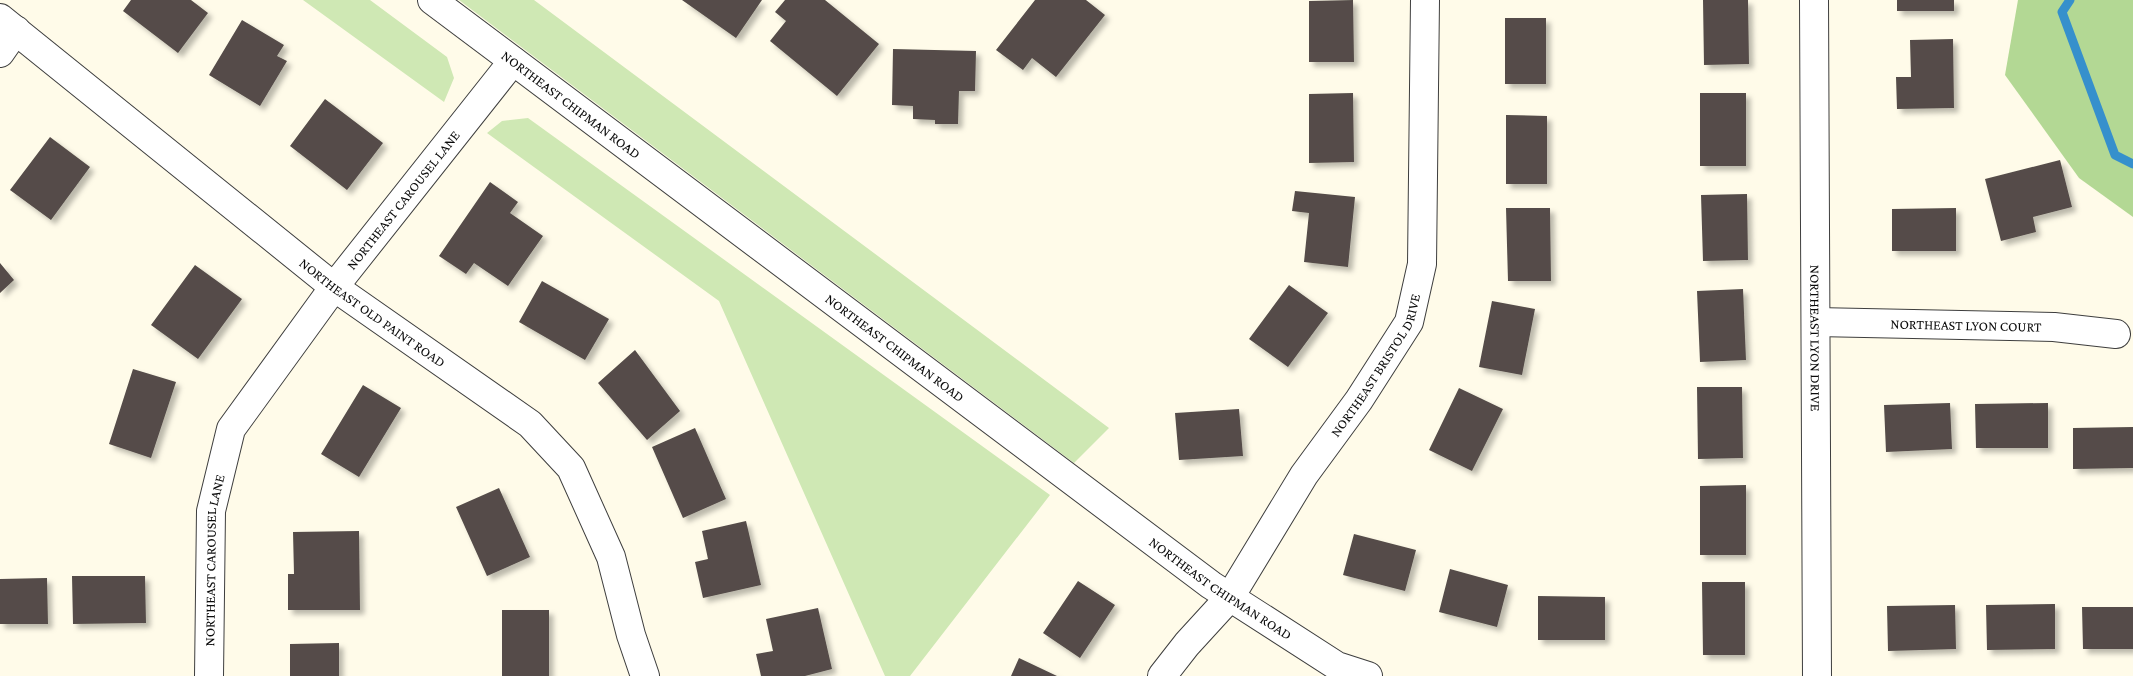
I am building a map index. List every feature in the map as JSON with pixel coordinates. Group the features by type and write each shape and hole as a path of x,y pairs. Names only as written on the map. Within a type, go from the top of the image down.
{"street":[{"name":"NORTHEAST CHIPMAN ROAD","path":"432,0 1230,598 1337,666 1368,676"},
{"name":"NORTHEAST BRISTOL DRIVE","path":"1162,676 1187,644 1230,598 1304,475 1359,400 1409,322 1422,264 1425,0"},
{"name":"NORTHEAST LYON DRIVE","path":"1814,0 1817,676"},
{"path":"0,54 8,24"},
{"name":"NORTHEAST OLD PAINT ROAD","path":"8,24 334,287 530,424 571,468 611,557 631,635 645,676"},
{"name":"NORTHEAST CAROUSEL LANE","path":"209,676 211,511 231,429 334,287 513,61"},
{"name":"NORTHEAST LYON COURT","path":"1816,322 2054,327 2116,334"}],"green space":[{"path":"303,0 370,0 447,57 454,78 444,102"},
{"path":"459,0 534,0 1109,428 1074,463"},
{"path":"2018,0 2133,0 2133,217 2079,178 2005,75"},
{"path":"528,118 1050,495 910,676 885,676 719,301 487,133 502,121"}],"building":[{"path":"131,0 191,0 208,13 178,53 123,11"},
{"path":"682,0 762,0 736,38"},
{"path":"785,0 825,0 879,44 837,96 770,41 786,21 775,12"},
{"path":"1035,0 1086,0 1105,15 1056,77 1032,58 1023,70 996,50"},
{"path":"1353,0 1354,62 1309,62 1309,1"},
{"path":"1703,0 1748,0 1749,64 1704,65"},
{"path":"1897,0 1954,0 1954,11 1897,11"},
{"path":"1505,18 1546,18 1546,84 1505,84"},
{"path":"242,20 284,45 277,56 287,61 260,106 209,75"},
{"path":"1953,39 1954,108 1897,109 1896,77 1911,77 1910,40"},
{"path":"893,49 976,51 975,91 959,91 958,124 935,124 935,120 913,119 913,106 892,105"},
{"path":"1353,93 1354,162 1309,163 1309,94"},
{"path":"1700,93 1746,93 1746,166 1700,166"},
{"path":"325,99 383,143 347,190 290,146"},
{"path":"1506,115 1547,116 1547,184 1506,184"},
{"path":"50,137 90,167 51,220 10,190"},
{"path":"2060,160 2072,207 2033,217 2036,232 2001,241 1985,179"},
{"path":"490,182 518,202 510,213 543,236 508,286 474,263 466,274 439,256"},
{"path":"1295,191 1355,197 1348,267 1304,262 1309,213 1292,211"},
{"path":"1747,194 1748,260 1703,261 1701,195"},
{"path":"1506,208 1550,208 1551,281 1508,281"},
{"path":"1956,208 1956,251 1892,251 1892,209"},
{"path":"0,263 14,280 0,293"},
{"path":"195,265 242,299 198,359 151,325"},
{"path":"542,281 609,319 585,360 519,322"},
{"path":"1289,285 1328,313 1288,367 1249,339"},
{"path":"1743,289 1746,360 1700,362 1697,291"},
{"path":"1492,301 1535,309 1522,375 1479,367"},
{"path":"635,350 680,411 647,440 598,383"},
{"path":"133,369 176,382 151,458 109,444"},
{"path":"363,385 401,408 359,477 321,454"},
{"path":"1697,387 1742,387 1743,458 1698,459"},
{"path":"1459,388 1503,409 1472,471 1429,450"},
{"path":"1950,403 1952,449 1886,452 1884,405"},
{"path":"2048,403 2048,448 1976,448 1975,404"},
{"path":"1239,409 1243,456 1179,460 1175,413"},
{"path":"2133,427 2133,468 2073,469 2073,428"},
{"path":"695,428 726,499 683,518 652,447"},
{"path":"1746,485 1746,555 1700,555 1700,486"},
{"path":"499,488 530,557 487,576 456,507"},
{"path":"746,521 761,585 703,598 695,562 708,559 702,531"},
{"path":"359,531 360,610 288,610 288,574 294,574 293,532"},
{"path":"1354,534 1416,550 1405,591 1343,575"},
{"path":"1450,569 1508,585 1497,627 1439,612"},
{"path":"72,576 145,576 146,623 73,624"},
{"path":"47,578 48,624 0,624 0,579"},
{"path":"1078,581 1115,605 1080,658 1043,633"},
{"path":"1702,582 1745,582 1745,655 1703,655"},
{"path":"1538,596 1605,597 1605,640 1538,640"},
{"path":"2055,604 2055,649 1987,650 1986,605"},
{"path":"1955,605 1956,649 1888,651 1887,606"},
{"path":"2082,607 2133,607 2133,649 2083,649"},
{"path":"818,608 832,669 805,676 761,676 756,654 773,651 766,619"},
{"path":"502,610 549,610 549,676 502,676"},
{"path":"339,643 339,676 290,676 290,644"},
{"path":"1019,658 1057,676 1011,676"}],"waterway":[{"path":"2070,0 2062,12 2115,155 2133,164"}]}
